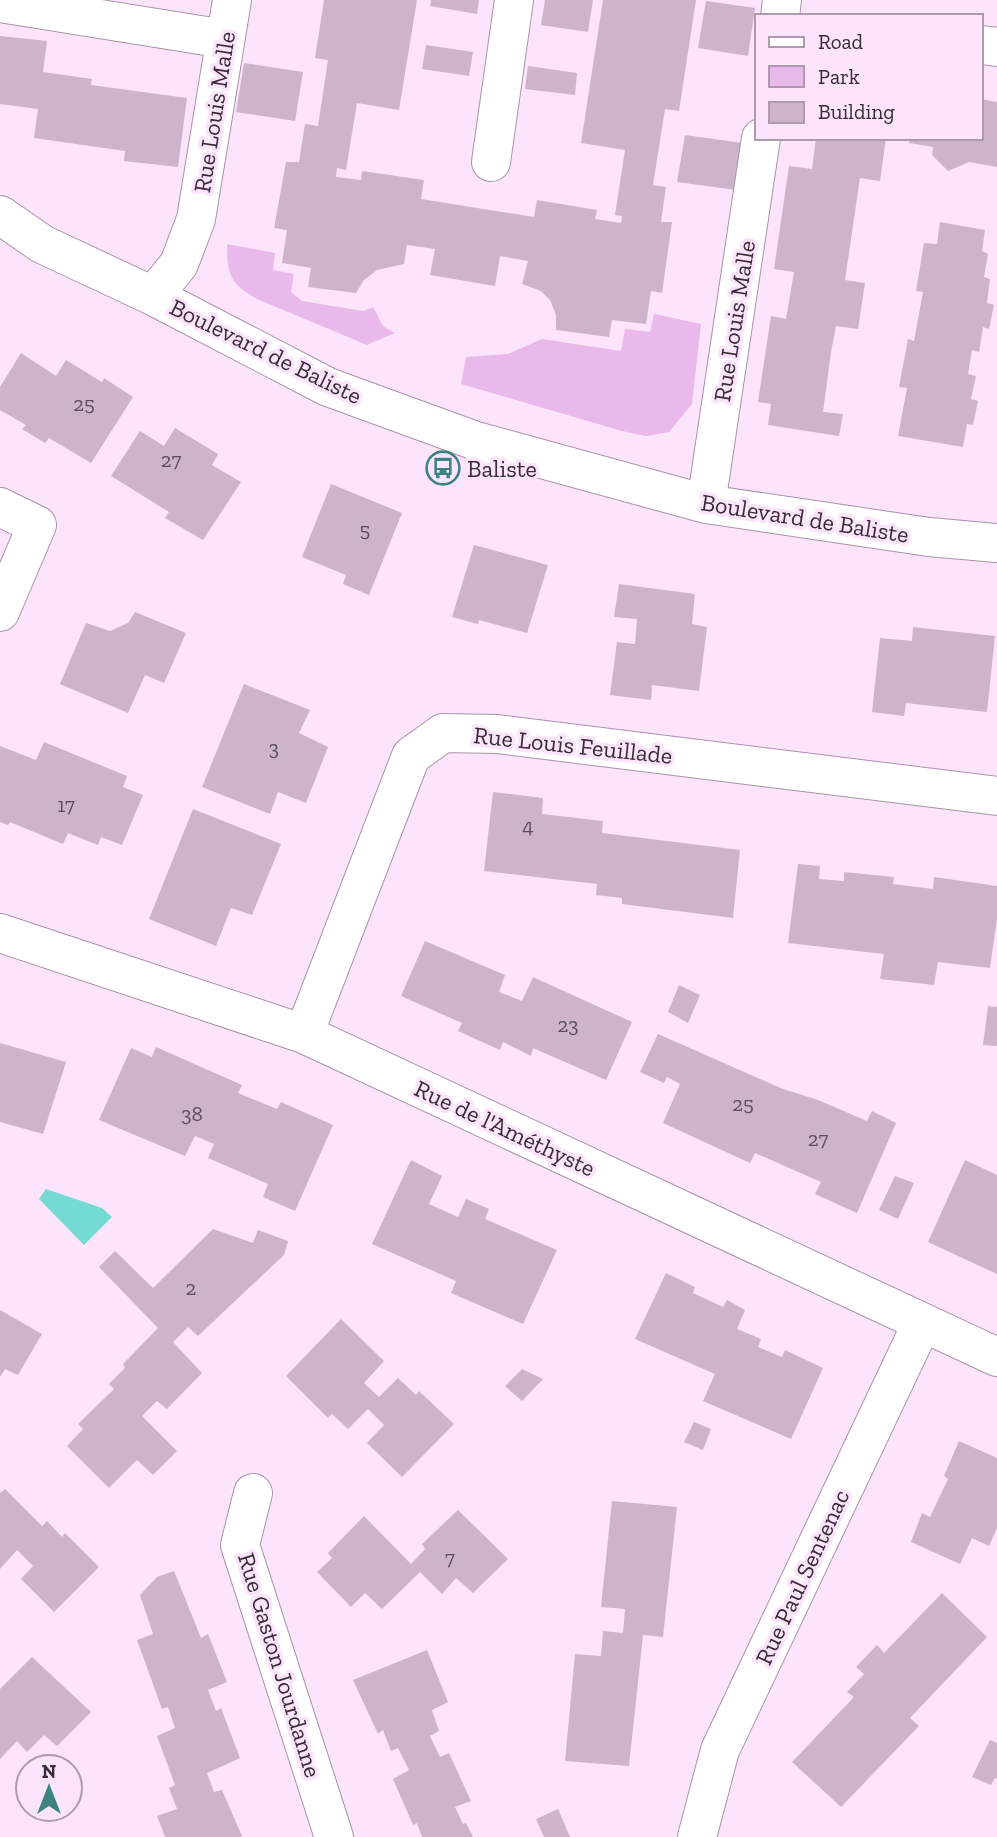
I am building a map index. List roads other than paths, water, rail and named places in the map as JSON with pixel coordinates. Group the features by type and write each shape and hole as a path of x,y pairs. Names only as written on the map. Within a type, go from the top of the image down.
{"street":[{"name":"Rue Louis Malle","path":"153,296 179,264 197,219 232,0"},
{"path":"491,162 514,0"},
{"path":"0,4 225,39"},
{"name":"Rue Louis Malle","path":"706,504 761,140"},
{"name":"Boulevard de Baliste","path":"0,215 42,244 153,296 328,387 476,441 706,504 929,537 997,543"},
{"path":"0,507 37,525 0,612"},
{"name":"Rue Louis Feuillade","path":"304,1034 411,756 443,733 497,734 997,796"},
{"name":"Rue de l'Améthyste","path":"0,933 304,1034 997,1357"},
{"name":"Rue Paul Sentenac","path":"697,1837 720,1750 922,1323"},
{"name":"Rue Gaston Jourdanne","path":"253,1493 240,1545 334,1837"}],"place":[{"name":"Baliste","path":"443,468"}]}
